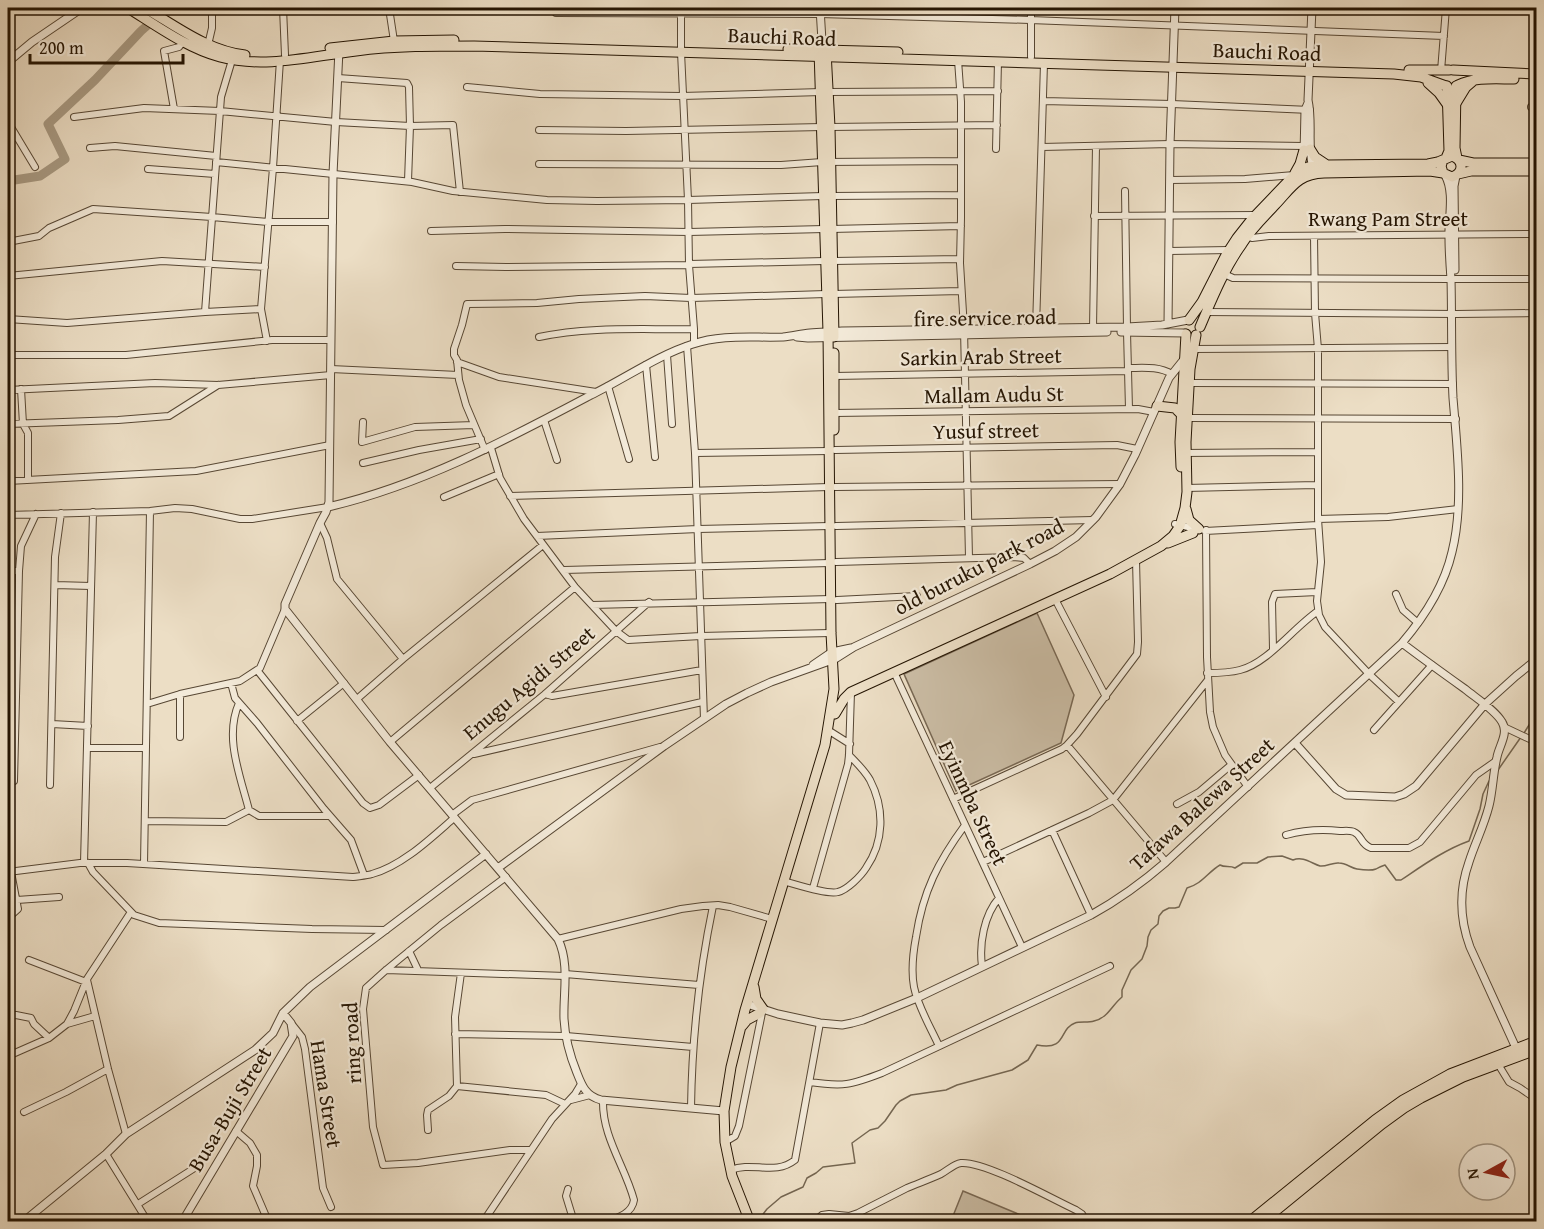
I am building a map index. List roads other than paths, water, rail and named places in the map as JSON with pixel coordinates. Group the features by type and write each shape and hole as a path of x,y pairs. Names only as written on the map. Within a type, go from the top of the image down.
{"main road":[{"name":"Bauchi Road","path":"128,8 142,11 208,53 232,60 255,62 394,41 430,39 681,50"},
{"name":"Bauchi Road","path":"183,38 235,54 282,57"},
{"name":"Bauchi Road","path":"339,50 463,46 823,51 1030,57 1174,65"},
{"name":"Bauchi Road","path":"823,51 998,62 1448,70 1536,74"},
{"path":"823,51 829,294 834,376 832,451"},
{"name":"Bauchi Road","path":"1310,69 1421,77 1452,86"},
{"path":"1452,86 1460,80 1459,75 1448,70 1443,76 1443,82 1452,86 1476,79 1536,80"},
{"path":"1421,77 1452,106 1455,148 1461,168 1451,174"},
{"path":"1452,106 1466,87 1476,79"},
{"path":"1451,174 1441,166 1449,151 1452,86"},
{"path":"1303,173 1300,164 1306,148 1328,165"},
{"path":"1188,320 1236,253 1256,215 1303,173 1328,165 1428,164 1452,156 1473,163 1536,163"},
{"path":"1184,416 1190,383 1192,332 1206,312 1229,250 1303,173 1430,171 1451,174 1471,171 1536,171"},
{"path":"1149,553 1176,527 1181,498 1185,358 1196,321 1188,320"},
{"path":"750,1220 731,1170 725,1142 724,1111 738,1034 825,745 834,689 831,335"},
{"path":"1156,409 1176,408 1184,416"},
{"path":"1183,453 1188,516 1192,524 1200,531"},
{"path":"835,714 851,692 1110,574 1161,546 1167,542 1176,527 1186,501"},
{"path":"1161,546 1200,531"},
{"path":"825,745 831,732 839,686 831,633 834,599"},
{"path":"839,686 843,692 851,692"},
{"path":"738,1034 747,1020 762,1012 756,999 753,980"},
{"path":"1249,1221 1402,1100 1450,1074 1536,1041"},
{"path":"1262,1221 1404,1108 1449,1084 1536,1050"}],"street":[{"path":"8,62 32,42 82,8"},
{"path":"208,45 212,28 212,8"},
{"path":"267,341 261,309 282,57 283,8"},
{"path":"389,8 394,41"},
{"path":"1030,57 1031,8"},
{"path":"1168,324 1170,144 1175,8"},
{"path":"1170,180 1245,179 1303,173 1312,8"},
{"path":"1446,8 1444,36 1448,70"},
{"path":"681,11 682,96 694,329 690,345 704,719"},
{"path":"820,11 823,51"},
{"path":"556,13 820,11 1444,36"},
{"path":"174,109 164,51 179,46 183,38"},
{"path":"147,704 240,681 260,668 285,609 285,604 328,507 333,174 339,50"},
{"path":"205,312 221,97 232,60"},
{"path":"957,60 962,125 960,259 964,332 969,558"},
{"path":"996,149 998,62"},
{"path":"1036,328 1044,63"},
{"path":"338,78 407,83 410,126 408,181"},
{"path":"467,87 540,94 682,96 998,91"},
{"path":"1043,101 1308,110"},
{"path":"74,117 144,108 220,111 336,122 410,126 453,125 460,192"},
{"path":"8,122 35,166"},
{"path":"539,130 626,131 997,125"},
{"path":"8,142 16,136"},
{"path":"1042,147 1170,144 1306,148"},
{"path":"90,148 115,146 273,168 408,181 460,192 547,200 961,195"},
{"path":"1093,328 1096,146"},
{"path":"538,164 781,165 826,162 962,161"},
{"path":"148,169 215,174"},
{"path":"1451,174 1448,180 1456,419"},
{"path":"1125,191 1129,409"},
{"path":"8,242 39,236 50,228 93,209 268,222 333,222"},
{"path":"1094,216 1256,215"},
{"path":"431,231 505,229 689,232 961,226"},
{"name":"Rwang Pam Street","path":"1244,234 1252,238 1536,234"},
{"path":"1314,236 1318,349 1317,485 1321,561 1317,592 1318,612 1326,627 1369,674 1399,702"},
{"path":"1169,251 1229,250"},
{"path":"456,266 689,265 960,259"},
{"path":"8,276 162,261 264,267"},
{"path":"1221,273 1233,278 1536,279"},
{"path":"831,633 628,640 616,631 575,587 543,545 510,496 474,425 466,405 454,355 467,304 537,303 645,296 691,298 961,291"},
{"path":"8,319 68,323 261,309"},
{"path":"1206,312 1536,313"},
{"path":"1454,314 1452,347 1456,419"},
{"path":"964,332 1036,328 1127,329 1188,320"},
{"path":"539,337 602,330 694,329"},
{"name":"fire service road","path":"328,507 402,486 488,449 667,355 690,345 724,338 786,336 807,338 831,335 1127,329 1192,332"},
{"path":"8,355 126,355 267,341 331,340"},
{"path":"1193,349 1452,347"},
{"path":"667,355 672,424"},
{"name":"old buruku park road","path":"498,868 664,746 726,704 854,647 1066,545 1093,520 1120,484 1172,374 1185,358"},
{"path":"457,362 499,376 597,392"},
{"path":"646,365 655,457"},
{"name":"Sarkin Arab Street","path":"834,376 1158,368 1172,374"},
{"path":"8,390 155,383 218,385 331,372 458,375"},
{"path":"1190,383 1453,384"},
{"path":"8,424 169,416 218,385"},
{"path":"609,386 629,459"},
{"path":"21,389 23,424 28,433 28,480"},
{"name":"Mallam Audu St","path":"834,413 1156,409"},
{"path":"1184,416 1456,419"},
{"name":"Tafawa Balewa Street","path":"746,1007 820,1023 842,1025 869,1018 917,998 1091,915 1141,882 1166,862 1402,643 1436,596 1448,567 1455,537 1458,509 1456,419"},
{"path":"544,420 558,460"},
{"path":"363,422 362,442 415,428 474,425"},
{"path":"363,463 418,450 481,440"},
{"path":"8,481 196,471 330,445"},
{"name":"Yusuf street","path":"695,453 1117,445 1137,449"},
{"path":"1183,453 1318,452"},
{"path":"444,497 499,474"},
{"path":"510,496 832,487 1120,484"},
{"path":"1186,488 1317,485"},
{"path":"8,515 150,511 175,508 252,519 328,507"},
{"path":"1176,527 1200,531 1388,517 1458,509"},
{"path":"144,864 150,511"},
{"path":"93,512 86,863 134,915 159,923 387,930"},
{"path":"50,785 55,557 61,513"},
{"path":"14,781 17,618 21,546 36,514"},
{"path":"537,536 698,529 1093,520"},
{"path":"320,523 327,538 337,579 403,659"},
{"path":"1200,531 1210,712 1218,741 1231,765 1248,787"},
{"path":"357,699 543,545"},
{"path":"564,570 1020,557 1030,564"},
{"path":"953,799 1062,749 1106,697 1137,654 1136,560"},
{"path":"8,571 19,571"},
{"path":"55,585 91,586"},
{"path":"390,742 575,587"},
{"path":"1273,649 1272,602 1275,594 1317,592"},
{"path":"1396,594 1403,610 1418,623"},
{"path":"592,605 917,596"},
{"path":"1055,598 1106,697"},
{"name":"Enugu Agidi Street","path":"430,788 545,694 649,602"},
{"path":"285,609 390,742 558,939 564,954 566,1036 575,1070 586,1092 603,1100 724,1111"},
{"path":"1207,673 1245,669 1263,658 1302,623 1318,612"},
{"path":"8,617 17,618"},
{"path":"1402,643 1485,704 1501,720 1504,728 1489,807 1468,864 1462,891 1462,913 1470,947 1516,1048"},
{"path":"1295,743 1341,792 1353,796 1395,797 1404,794 1416,786 1485,704 1536,660"},
{"path":"1374,730 1432,666"},
{"path":"257,670 363,803 370,808 379,805 419,775"},
{"path":"545,694 552,696 702,670"},
{"name":"Eyinmba Street","path":"894,672 1022,947"},
{"path":"983,862 1113,800 1207,681"},
{"path":"231,683 235,698 329,816 351,840 364,875"},
{"path":"297,721 344,683"},
{"path":"813,888 849,755 851,692"},
{"path":"180,694 180,737"},
{"path":"471,755 702,702"},
{"path":"239,703 233,720 233,748 249,810 259,816 329,816"},
{"path":"51,724 88,726"},
{"path":"1504,728 1536,741"},
{"path":"831,732 850,744"},
{"path":"1067,745 1166,862"},
{"path":"8,918 18,909 9,872 86,863 144,864 353,877 372,874 420,848 472,800 664,746"},
{"path":"87,748 146,748"},
{"path":"783,881 829,893 838,892 864,871 879,842 881,821 870,780 849,755"},
{"path":"1286,835 1328,830 1354,832 1358,834 1365,846 1371,848 1412,847 1420,842 1476,775 1496,764"},
{"path":"1177,804 1200,792 1231,765"},
{"path":"145,821 226,822 249,810"},
{"path":"939,1046 917,998 912,962 922,904 934,873 965,825"},
{"path":"1052,830 1091,915"},
{"path":"23,1221 106,1154 126,1134 255,1050 273,1033 283,1013 310,987 486,854"},
{"name":"ring road","path":"506,877 441,925 366,988 363,1009 373,1126 383,1165 418,1163 510,1150 530,1150"},
{"path":"17,900 59,897"},
{"path":"982,966 984,931 992,908 999,898"},
{"path":"558,939 681,909 712,906 730,907 772,919"},
{"path":"691,1108 693,1047 699,985 712,906"},
{"path":"67,1024 87,981 131,912"},
{"path":"409,951 418,970"},
{"path":"29,960 87,981"},
{"path":"810,1082 853,1084 882,1073 1110,966"},
{"path":"386,970 565,975 699,985"},
{"path":"428,1130 428,1110 449,1096 457,1086 455,1017 461,972"},
{"path":"87,981 126,1134"},
{"path":"725,1142 735,1136 739,1126 762,1012"},
{"path":"283,1013 291,1023"},
{"path":"8,1016 31,1018 49,1038"},
{"path":"8,1056 49,1038 67,1024 95,1016"},
{"name":"Busa-Buji Street","path":"182,1221 293,1036 291,1023"},
{"name":"Hama Street","path":"291,1023 302,1037 305,1049 323,1188 331,1207"},
{"path":"731,1170 746,1166 782,1167 795,1160 820,1023"},
{"path":"455,1034 566,1036 693,1047"},
{"path":"1498,1064 1509,1082 1536,1099"},
{"path":"24,1112 108,1069"},
{"path":"483,1221 552,1119 581,1084"},
{"path":"457,1086 546,1095 566,1103 590,1095"},
{"path":"603,1100 603,1118 634,1200 633,1206 624,1215 605,1221"},
{"path":"236,1131 250,1143 256,1155 257,1166 253,1186 268,1221"},
{"path":"106,1154 148,1221"},
{"path":"814,1221 822,1215 849,1216 858,1213 907,1188 940,1175 955,1165 965,1163 986,1168 1076,1210 1087,1221"},
{"path":"138,1204 193,1169"},
{"path":"568,1189 566,1196 574,1221"},
{"path":"404,1221 428,1221"}],"waterway":[{"path":"8,181 40,176 65,159 48,124 167,8"},
{"path":"1524,733 1536,714"},
{"path":"1498,770 1521,737"},
{"path":"757,1222 781,1197 803,1187 807,1178 823,1167 855,1163 852,1143 870,1130 878,1128 900,1101 911,1095 946,1090 1012,1070 1028,1060 1037,1045 1054,1045 1070,1026 1077,1022 1092,1022 1103,1017 1122,997 1122,990 1131,970 1142,959 1148,937 1151,930 1158,924 1159,916 1169,908 1179,907 1187,888 1197,884 1220,865 1235,868 1243,863 1257,863 1268,857 1282,856 1293,860 1304,859 1320,866 1342,863 1364,870 1374,870 1385,865 1396,880 1401,880 1442,854 1469,841 1489,781"}]}
